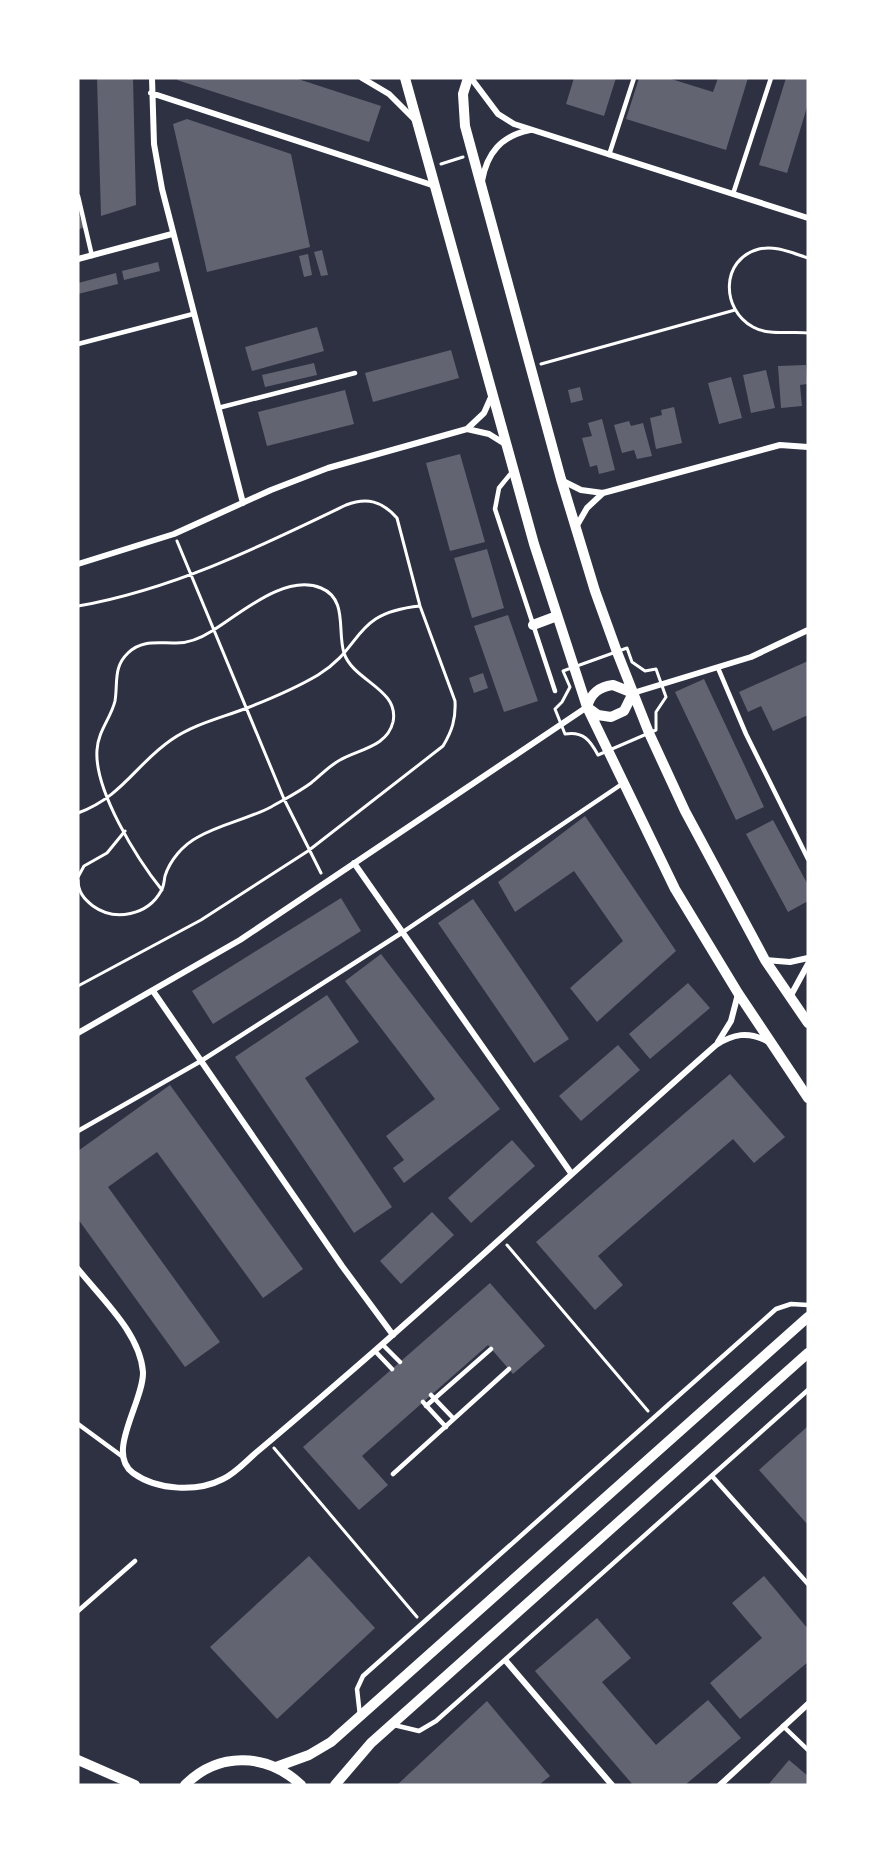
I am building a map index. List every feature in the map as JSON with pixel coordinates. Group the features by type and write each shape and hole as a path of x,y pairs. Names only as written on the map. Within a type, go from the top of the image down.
{"street":[{"path":"152,78 154,144 172,234 243,503"},
{"path":"362,78 389,94 419,125"},
{"path":"405,78 556,616 587,707 622,784 675,889 738,993 808,1098"},
{"path":"469,78 498,114 514,124 808,218"},
{"path":"469,78 463,94 462,108 561,479 617,652 649,733 685,811 765,960 808,1023"},
{"path":"151,93 436,186"},
{"path":"482,182 484,166 497,147 516,133 532,130"},
{"path":"78,259 172,234"},
{"path":"78,564 174,534 328,468 467,429 484,413 493,392"},
{"path":"467,429 489,434 508,446"},
{"path":"561,479 581,490 603,493 780,445 808,447"},
{"path":"576,528 587,508 603,493"},
{"path":"533,625 556,616"},
{"path":"78,1033 240,940 587,707 593,694 606,686 620,686 633,693 662,685 751,657 808,630"},
{"path":"587,707 598,715 611,717 624,711 633,693"},
{"path":"354,863 572,1173"},
{"path":"765,960 790,962 808,958"},
{"path":"790,997 808,964"},
{"path":"153,991 342,1266 393,1335"},
{"path":"716,1046 731,1021 738,993"},
{"path":"78,1269 126,1330 140,1356 143,1384 123,1442 123,1457 134,1473 143,1478 180,1488 204,1487 225,1478 375,1351 716,1046 729,1037 743,1034 758,1036 771,1044"},
{"path":"276,1767 309,1755 331,1742 808,1317"},
{"path":"335,1785 352,1763 392,1724 808,1353"},
{"path":"506,1661 612,1785"},
{"path":"721,1785 808,1704"},
{"path":"78,1760 135,1785"},
{"path":"185,1785 208,1767 225,1761 260,1761 276,1767 301,1785"}],"lane":[{"path":"609,155 634,78"},
{"path":"733,194 771,78"},
{"path":"78,196 92,256"},
{"path":"78,344 193,314"},
{"path":"218,408 355,373"},
{"path":"514,469 499,488 495,509 555,691"},
{"path":"718,668 750,744 808,859"},
{"path":"78,1131 201,1061 403,932 622,784"},
{"path":"360,1716 357,1689 363,1676 776,1309 791,1304 808,1305"},
{"path":"382,1344 400,1362"},
{"path":"446,1427 425,1404 491,1348"},
{"path":"375,1351 392,1369"},
{"path":"393,1474 509,1369"},
{"path":"392,1724 408,1730 428,1728 808,1390"},
{"path":"433,1397 454,1419"},
{"path":"78,1424 123,1457"},
{"path":"712,1476 808,1584"},
{"path":"78,1611 135,1561"},
{"path":"783,1726 808,1750"}],"path":[{"path":"430,166 474,154"},
{"path":"808,258 776,248 760,249 745,254 734,265 729,280 729,296 735,310 748,324 765,332 808,333"},
{"path":"531,366 735,310"},
{"path":"78,606 189,577 262,546 346,505 360,500 374,501 387,507 397,518 420,606 455,701 456,717 451,733 443,746 308,851 201,920 78,986"},
{"path":"174,534 189,577 284,799 308,851 327,882"},
{"path":"125,831 107,853 84,866 78,879 78,889 85,899 110,914 125,915 153,902 162,890 166,874 184,846 198,837 284,799 306,786 340,759 381,741 390,731 394,719 392,706 386,695 357,673 344,653 339,607 331,595 320,587 306,585 282,589 259,599 213,630 187,642 143,644 129,652 119,664 115,680 114,705 101,732 97,748 97,765 106,799 125,831 134,851 162,890"},
{"path":"78,813 106,799 124,786 169,741 204,723 247,708 316,676 344,653 364,626 375,617 400,608 420,606"},
{"path":"627,648 632,662 645,671 656,669 666,697 656,712 656,729 598,755 589,739 576,732 565,734 555,709 562,702 570,687 563,672 573,668 627,648"},
{"path":"501,1238 654,1417"},
{"path":"269,1442 422,1623"}],"building":[{"path":"97,78 133,78 136,205 101,216"},
{"path":"178,78 295,78 381,106 369,142 177,80"},
{"path":"574,78 616,78 604,116 566,104"},
{"path":"639,78 668,78 713,92 718,78 748,78 726,150 626,119"},
{"path":"786,78 808,78 808,104 787,173 759,165"},
{"path":"187,119 291,154 310,247 207,272 173,124"},
{"path":"78,212 84,227 78,230"},
{"path":"322,250 328,275 321,276 314,252"},
{"path":"308,254 312,275 304,277 299,256"},
{"path":"158,262 160,271 124,280 122,271"},
{"path":"116,273 118,284 78,294 78,283"},
{"path":"317,327 324,351 252,371 245,347"},
{"path":"451,350 459,378 373,402 365,373"},
{"path":"314,363 317,375 265,387 262,375"},
{"path":"806,365 807,384 800,385 802,406 781,408 778,366"},
{"path":"766,370 775,408 751,413 743,375"},
{"path":"731,377 742,418 719,424 708,383"},
{"path":"580,387 583,400 571,403 568,390"},
{"path":"345,390 354,424 267,446 258,412"},
{"path":"674,407 682,443 656,449 650,418 662,415 661,410"},
{"path":"602,419 615,470 599,474 597,465 590,467 582,438 592,436 588,423"},
{"path":"629,421 631,426 643,423 652,456 637,459 634,450 622,453 614,425"},
{"path":"460,454 485,542 450,551 426,463"},
{"path":"487,549 504,608 472,618 454,558"},
{"path":"508,615 538,701 504,712 474,626"},
{"path":"808,661 808,715 773,731 761,706 748,712 739,692"},
{"path":"483,673 488,688 474,693 469,678"},
{"path":"704,679 764,807 736,820 675,692"},
{"path":"585,816 676,951 597,1022 570,988 623,941 574,871 515,912 498,882"},
{"path":"773,820 808,885 808,901 788,912 746,834"},
{"path":"341,898 361,931 213,1024 192,991"},
{"path":"473,899 569,1039 534,1063 438,923"},
{"path":"381,954 500,1109 404,1183 393,1168 404,1160 386,1136 435,1099 345,981"},
{"path":"688,983 710,1008 650,1059 629,1034"},
{"path":"327,995 359,1042 305,1078 392,1207 354,1233 235,1057"},
{"path":"618,1045 640,1070 581,1121 559,1096"},
{"path":"730,1074 785,1137 754,1163 733,1139 598,1256 623,1285 595,1310 536,1242"},
{"path":"170,1085 303,1269 263,1298 157,1152 108,1187 220,1342 185,1367 78,1219 78,1151"},
{"path":"512,1140 535,1166 471,1223 448,1198"},
{"path":"432,1212 454,1235 401,1284 380,1261"},
{"path":"490,1283 545,1346 513,1374 488,1345 362,1456 388,1485 359,1510 303,1447"},
{"path":"808,1426 808,1525 759,1470"},
{"path":"309,1556 375,1628 277,1719 210,1647"},
{"path":"764,1576 808,1629 808,1662 740,1719 710,1683 762,1638 732,1603"},
{"path":"597,1618 631,1658 602,1682 656,1745 708,1700 741,1738 685,1785 633,1785 535,1671"},
{"path":"487,1701 550,1776 539,1785 397,1785"},
{"path":"789,1760 808,1776 808,1785 768,1785"}]}
